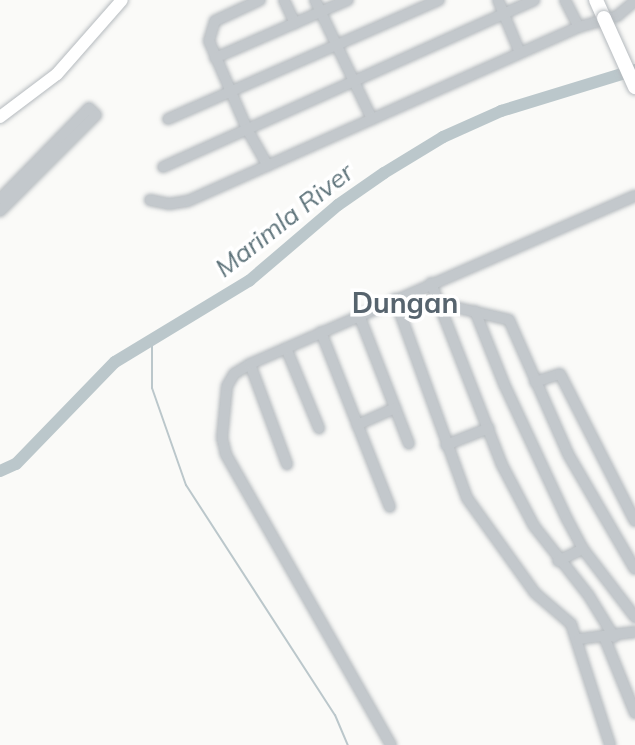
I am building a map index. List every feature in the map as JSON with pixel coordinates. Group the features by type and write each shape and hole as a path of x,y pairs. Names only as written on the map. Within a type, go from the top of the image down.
{"highway":[{"path":"596,0 635,87"}],"main road":[{"path":"0,117 57,74 122,0"}],"street":[{"path":"260,0 215,21 209,41 230,93 268,166"},
{"path":"284,0 295,24"},
{"path":"314,0 352,84 372,119"},
{"path":"215,58 320,13 331,4 348,0"},
{"path":"168,119 439,0"},
{"path":"498,0 520,54"},
{"path":"163,167 534,0"},
{"path":"565,0 579,27"},
{"path":"150,200 169,204 188,201 579,27 617,16 630,2"},
{"path":"0,199 89,108 96,115 0,211"},
{"path":"391,745 226,454 222,438 227,386 234,374 250,364 635,196"},
{"path":"431,283 489,428 534,526 558,561 589,596 610,638 635,713"},
{"path":"395,299 467,498 535,593 571,624 579,639 610,745"},
{"path":"441,304 509,320 604,522 635,569"},
{"path":"475,311 536,456 583,549 635,617"},
{"path":"359,315 409,444"},
{"path":"321,332 390,507"},
{"path":"286,348 319,428"},
{"path":"250,364 287,464"},
{"path":"536,382 560,374 635,520"},
{"path":"357,425 395,408"},
{"path":"446,445 489,428"},
{"path":"558,561 583,549"},
{"path":"579,639 610,638 635,632"}],"waterway":[{"name":"Marimla River","path":"0,471 16,464 115,362 249,281 338,205 384,173 443,137 501,111 635,70"},
{"path":"152,339 152,388 186,485 335,715 348,745"}],"district":[{"name":"Dungan","path":"405,303"}]}
